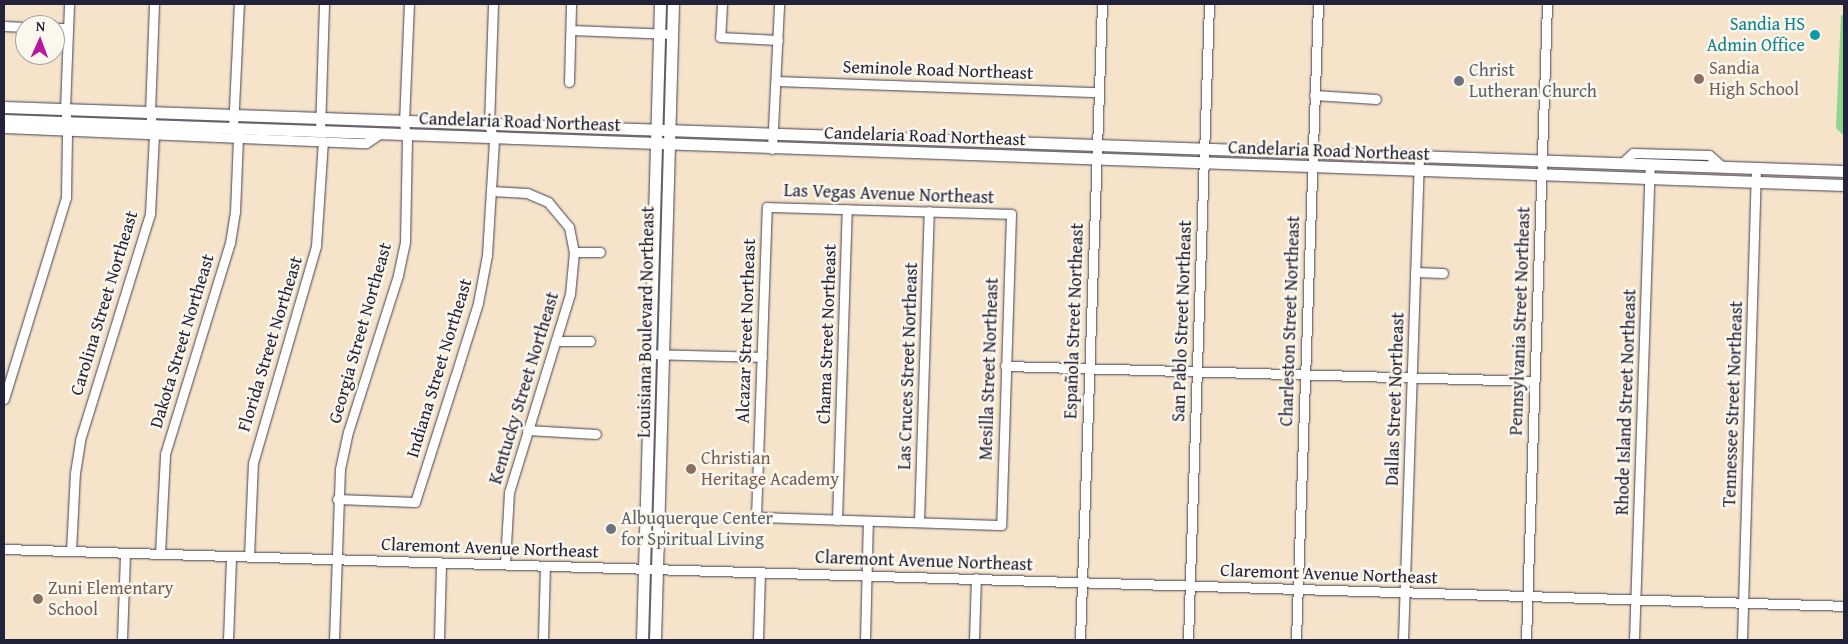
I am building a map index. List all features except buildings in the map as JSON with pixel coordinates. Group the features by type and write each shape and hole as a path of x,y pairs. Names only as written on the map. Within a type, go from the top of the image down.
{"main road":[{"name":"Louisiana Boulevard Northeast","path":"660,4 662,132"},
{"name":"Louisiana Boulevard Northeast","path":"642,640 651,354 661,145 672,34 673,4"},
{"name":"Candelaria Road Northeast","path":"4,107 662,132 1844,171"},
{"name":"Candelaria Road Northeast","path":"4,120 67,127 321,137 378,135 1844,185"},
{"name":"Louisiana Boulevard Northeast","path":"655,640 664,354 661,145"}],"street":[{"path":"4,398 66,198 67,127 64,109 69,4"},
{"name":"Carolina Street Northeast","path":"71,551 78,449 150,214 154,130 150,113 154,4"},
{"name":"Dakota Street Northeast","path":"160,554 165,454 230,243 235,212 236,133 234,116 239,4"},
{"name":"Florida Street Northeast","path":"249,557 253,464 316,246 324,4"},
{"name":"Georgia Street Northeast","path":"334,640 337,500 348,432 398,275 404,242 407,136 404,122 409,4"},
{"name":"Indiana Street Northeast","path":"337,500 415,502 478,303 487,255 494,139 489,125 493,4"},
{"path":"569,82 571,4"},
{"path":"722,4 720,38 778,40"},
{"path":"772,148 780,4"},
{"name":"Española Street Northeast","path":"1080,640 1102,4"},
{"name":"San Pablo Street Northeast","path":"1188,640 1209,4"},
{"name":"Charleston Street Northeast","path":"1296,640 1318,4"},
{"name":"Pennsylvania Street Northeast","path":"1526,640 1547,4"},
{"path":"571,30 672,34"},
{"name":"Seminole Road Northeast","path":"776,80 1098,92"},
{"path":"1314,95 1376,98"},
{"path":"4,128 67,127"},
{"path":"1621,164 1633,153 1710,155 1723,167"},
{"name":"Dallas Street Northeast","path":"1403,640 1419,158"},
{"name":"Rhode Island Street Northeast","path":"1634,640 1650,165"},
{"name":"Tennessee Street Northeast","path":"1742,640 1756,168"},
{"name":"Kentucky Street Northeast","path":"491,191 527,192 548,202 569,227 574,252 570,294 509,492 504,564"},
{"name":"Las Vegas Avenue Northeast","path":"767,206 1011,214"},
{"name":"Alcazar Street Northeast","path":"767,206 756,517 837,520"},
{"name":"Chama Street Northeast","path":"837,520 847,209"},
{"name":"Las Cruces Street Northeast","path":"920,522 929,211"},
{"name":"Mesilla Street Northeast","path":"920,522 1000,525 1011,214"},
{"path":"574,252 600,252"},
{"path":"1415,272 1444,273"},
{"path":"556,341 590,341"},
{"path":"651,354 762,357"},
{"path":"1005,366 1534,381"},
{"path":"527,430 596,434"},
{"path":"837,520 920,522"},
{"path":"865,640 868,521"},
{"name":"Claremont Avenue Northeast","path":"4,549 1844,606"},
{"path":"122,640 125,553"},
{"path":"228,640 231,556"},
{"path":"439,640 441,563"},
{"path":"543,640 545,566"},
{"path":"758,640 760,572"},
{"path":"974,640 976,578"}],"green space":[{"path":"1841,15 1844,15 1844,136 1836,128"}],"place":[{"name":"Sandia HS Admin Office","path":"1815,35"},
{"name":"Sandia High School","path":"1699,79"},
{"name":"Christ Lutheran Church","path":"1459,81"},
{"name":"Christian Heritage Academy","path":"691,469"},
{"name":"Albuquerque Center for Spiritual Living","path":"611,529"},
{"name":"Zuni Elementary School","path":"38,599"}]}
